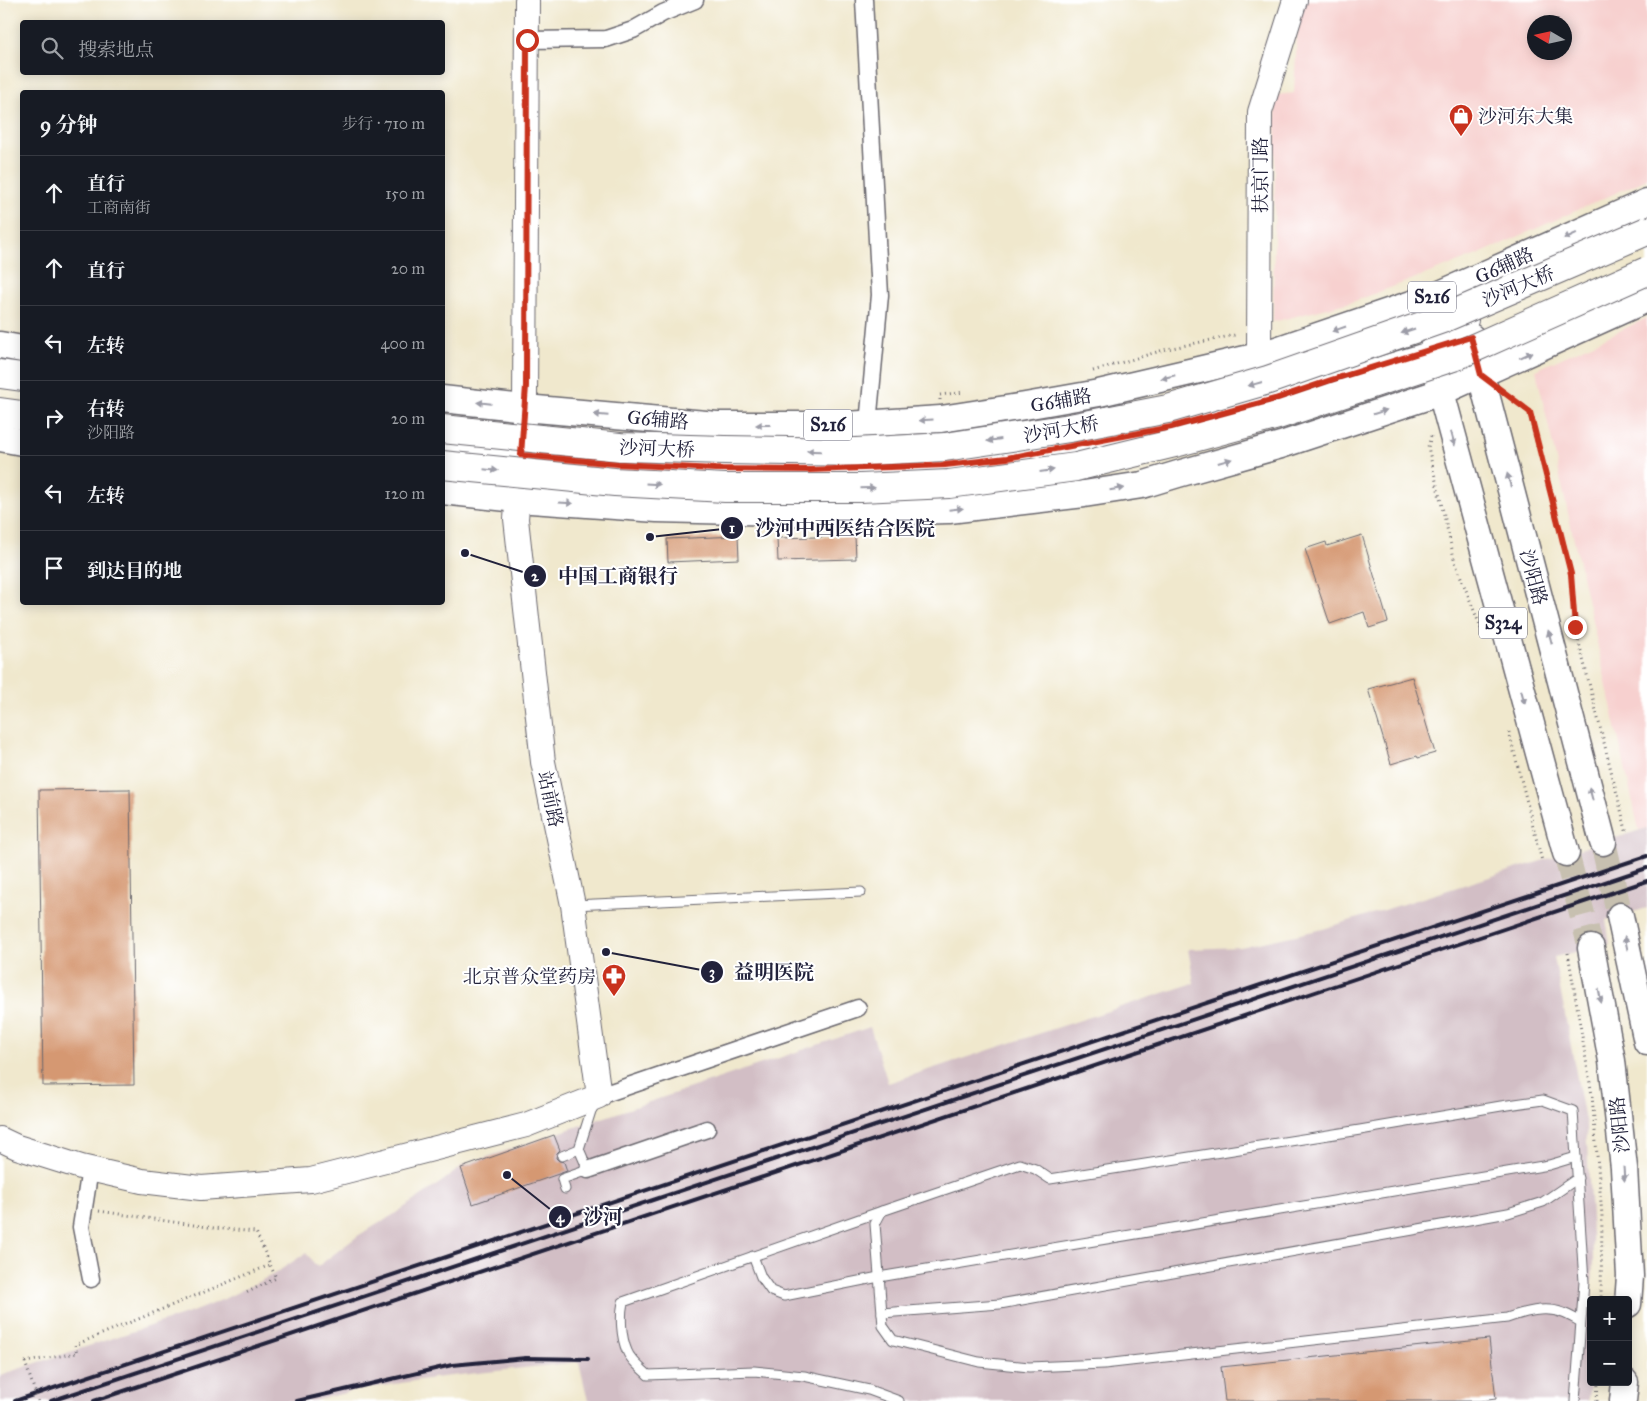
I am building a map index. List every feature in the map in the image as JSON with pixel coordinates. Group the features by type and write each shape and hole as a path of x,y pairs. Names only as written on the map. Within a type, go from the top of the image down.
{"highway":[{"name":"沙河大桥","path":"445,429 620,447 856,452 945,447 1070,428 1168,409 1268,380 1442,319 1647,231"},
{"name":"沙河大桥","path":"445,465 606,481 726,488 860,488 949,484 1076,467 1278,415 1456,356 1647,271"},
{"path":"0,374 20,378"},
{"path":"0,412 20,415"}],"main road":[{"name":"G6辅路","path":"445,399 717,424 868,424 941,419 1025,406 1099,393 1259,356 1438,295 1647,202"},
{"path":"445,491 517,499 657,509 824,513 949,510 1142,484 1280,445 1441,392 1647,299"},
{"name":"沙阳路","path":"1459,332 1481,375 1615,838"},
{"path":"0,345 20,349"},
{"name":"S324","path":"1441,392 1554,857"},
{"path":"0,438 20,442"},
{"path":"1620,916 1647,1042"},
{"name":"沙阳路","path":"1580,951 1612,1061 1623,1158 1630,1276 1629,1296"},
{"path":"1623,1401 1625,1386"}],"street":[{"name":"站前路","path":"527,0 525,408 516,519 543,762 573,905 599,1096"},
{"path":"527,40 606,39 633,30 663,13 695,0"},
{"path":"864,0 880,296 868,424"},
{"name":"扶京门路","path":"1259,356 1260,112 1296,0"},
{"path":"1572,274 1610,218"},
{"path":"445,448 618,464 715,469 810,470 945,465 1007,458 1171,427 1275,399 1430,350 1459,332 1572,274 1647,242"},
{"path":"1459,332 1647,260"},
{"path":"1430,350 1441,392"},
{"path":"0,1139 17,1147 90,1169 142,1181 201,1188 311,1180 526,1125 599,1096 858,1008"},
{"path":"588,1170 707,1129"},
{"path":"90,1169 81,1227 91,1279"}],"lane":[{"path":"573,905 860,892"},
{"path":"565,1189 562,1179 588,1170 580,1148 599,1096"},
{"path":"899,1401 869,1390 804,1376 754,1371 648,1375 631,1358 627,1350 621,1311 623,1302 1020,1164 1036,1169 1050,1179 1543,1100 1573,1111 1584,1282 1575,1401"},
{"path":"562,1156 580,1148"},
{"path":"754,1256 762,1277 771,1291 784,1296 879,1277 1549,1165 1576,1157"},
{"path":"882,1313 1000,1304 1508,1213 1543,1202 1578,1178"},
{"path":"882,1211 875,1224 883,1326 893,1340 979,1362 1029,1367 1104,1364 1507,1318 1527,1311 1545,1310 1562,1312 1581,1322"}],"path":[{"path":"1481,375 1530,412 1571,574 1575,627 1615,838"},
{"path":"1432,428 1428,447 1455,562 1485,638"},
{"path":"1509,731 1554,857"},
{"path":"1580,951 1602,1215 1601,1296"},
{"path":"84,1209 214,1228 256,1232 276,1278 244,1294"},
{"path":"38,1401 25,1362 77,1353 75,1346 270,1265"},
{"path":"1597,1401 1598,1386"}],"shaded area":[{"name":"沙河东大集","path":"1299,0 1647,0 1647,179 1477,255 1355,301 1273,322 1276,95 1294,93"},
{"path":"1647,318 1647,828 1639,830 1536,370"},
{"path":"1647,828 1647,908 1606,920 1610,944 1554,957 1586,1125 1593,1254 1592,1296 1587,1296 1587,1386 1590,1386 1588,1401 588,1401 579,1362 433,1378 357,1390 313,1401 0,1401 0,1375 192,1312 224,1299 274,1274 306,1253 317,1267 359,1235 393,1215 440,1183 461,1166 870,1027 888,1083 1194,983 1188,949 1241,947 1323,929"}],"building":[{"path":"1362,535 1388,622 1369,628 1364,612 1330,624 1305,549 1326,542 1327,546"},
{"path":"738,536 739,559 668,562 667,539"},
{"path":"855,536 856,559 778,561 777,538"},
{"path":"1412,677 1435,753 1391,764 1368,689"},
{"path":"130,789 134,1085 43,1086 39,790"},
{"path":"554,1135 560,1150 556,1158 564,1162 567,1171 473,1204 461,1168"},
{"path":"1489,1339 1496,1399 1480,1401 1225,1401 1221,1367"}],"tunnel":[{"path":"1603,842 1620,916"},
{"path":"1566,853 1591,948"}],"railway":[{"path":"15,1401 1647,856"},
{"path":"51,1401 1647,868"},
{"path":"94,1401 1647,881"},
{"path":"297,1401 452,1365 526,1358 588,1359"}],"place":[{"name":"沙河东大集","path":"1461,137"},
{"name":"沙河中西医结合医院","path":"650,537"},
{"name":"中国工商银行","path":"465,553"},
{"name":"益明医院","path":"606,952"},
{"name":"北京普众堂药房","path":"614,997"},
{"name":"沙河","path":"507,1175"}],"route":[{"path":"527,40 526,386 521,455 618,464 715,469 810,470 945,465 1007,458 1171,427 1275,399 1471,337 1481,375 1530,412 1571,574 1575,627"}]}
